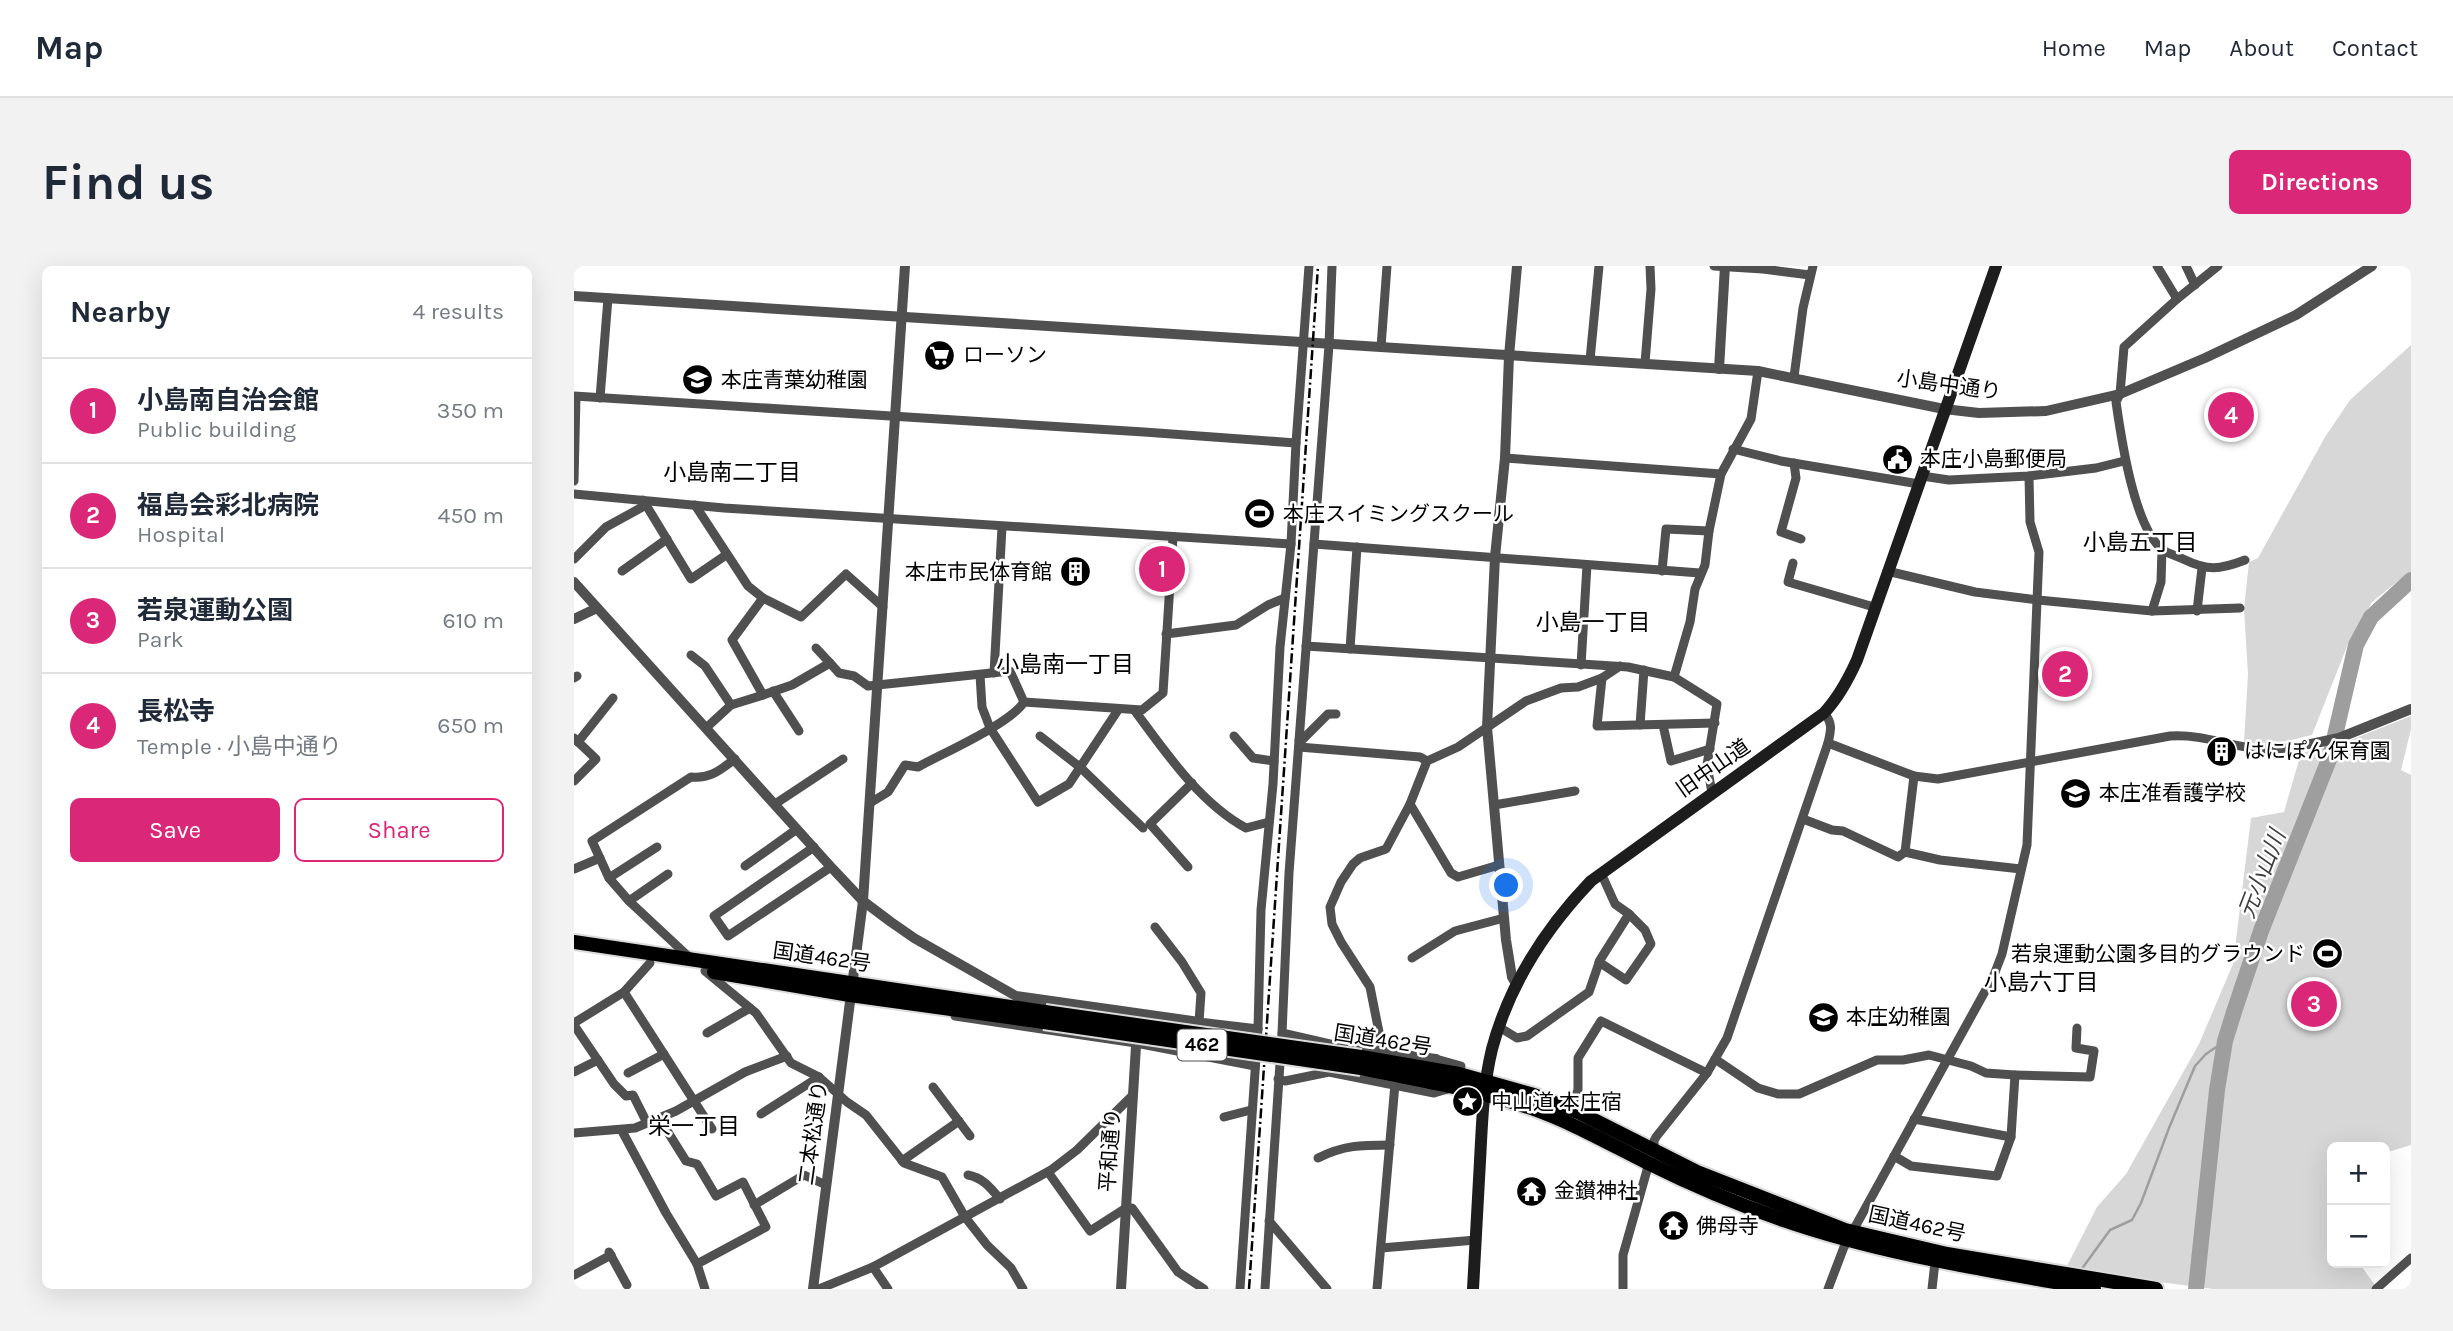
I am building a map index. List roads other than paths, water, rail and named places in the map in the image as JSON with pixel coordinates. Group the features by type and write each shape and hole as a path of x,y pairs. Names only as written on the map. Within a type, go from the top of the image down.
{"highway":[{"name":"国道462号","path":"574,942 851,988 1361,1063 1534,1095 1570,1109 1652,1158"},
{"name":"国道462号","path":"574,951 705,971 851,988 949,1014 1044,1017"},
{"name":"国道462号","path":"1485,1088 1652,1158 1773,1203 1851,1236 1935,1262 2058,1278"},
{"name":"国道462号","path":"1851,1236 2098,1285 2156,1289"}],"main road":[{"name":"旧中山道","path":"1473,1289 1485,1088 1499,1027 1516,984 1559,917 1601,873 1824,713 1847,683 1996,266"}],"street":[{"name":"二本松通り","path":"813,1289 863,901 905,266"},
{"path":"1240,1289 1258,1029 1261,910 1274,761 1280,647 1291,544 1309,266"},
{"path":"1265,1289 1290,863 1329,345 1332,266"},
{"path":"1381,346 1387,266"},
{"path":"1516,984 1512,977 1504,918 1486,727 1495,557 1505,457 1509,356 1517,266"},
{"path":"1590,360 1599,266"},
{"path":"1645,363 1651,289 1650,266"},
{"path":"1714,266 1811,271 1794,377"},
{"path":"1719,369 1726,266"},
{"path":"2157,266 2177,299"},
{"path":"2186,266 2195,285"},
{"path":"2218,266 2124,347 2120,394 2116,402 2124,461 2145,526 2162,549 2202,568 2227,567 2245,560"},
{"name":"小島中通り","path":"574,296 1758,372 1794,377 1944,409 1979,413 2046,411 2120,394 2297,315 2356,270 2372,266"},
{"path":"600,398 608,298"},
{"path":"1674,677 1700,573 1705,565 1721,474 1751,419 1758,372"},
{"path":"574,481 575,397 1296,443"},
{"path":"1733,449 1794,463 1921,480 2029,476 2096,468 2124,461"},
{"path":"1505,457 1721,474"},
{"path":"1794,463 1796,478 1782,532 1801,539"},
{"path":"1828,1289 1838,1259 1994,975 2001,954 2026,845 2039,552 2030,522 2029,476"},
{"path":"574,494 645,503 1291,544"},
{"path":"645,503 691,579 726,555"},
{"path":"574,559 606,527 645,503"},
{"path":"695,505 748,586 763,598 802,617 846,574 883,607"},
{"path":"994,673 1002,527"},
{"path":"1662,571 1667,529 1709,531"},
{"path":"1024,702 1135,711 1142,710 1163,693 1173,537"},
{"path":"622,571 667,539"},
{"path":"1314,544 1700,573"},
{"path":"1350,649 1357,547"},
{"path":"2152,611 2161,582 2162,549"},
{"path":"1793,563 1788,582 1874,607"},
{"path":"1581,665 1587,565"},
{"path":"2197,611 2202,568"},
{"path":"1887,571 1975,592 2038,600 2152,611 2240,608"},
{"path":"574,582 863,901 914,938 1014,996 1258,1029"},
{"path":"762,695 732,640 763,598"},
{"path":"1166,634 1236,625 1285,598"},
{"path":"574,619 597,608"},
{"path":"1306,646 1620,666 1674,677 1717,704 1707,765 1712,793"},
{"path":"816,648 839,673 854,676 868,686 1010,670 1024,702"},
{"path":"691,655 705,666 731,705"},
{"path":"706,728 731,705 792,685 830,663"},
{"path":"1383,1052 1370,987 1332,924 1330,906 1341,882 1360,858 1386,849 1410,804 1427,761 1458,747 1525,701 1561,688 1578,687 1602,678 1620,666"},
{"path":"1640,725 1644,670"},
{"path":"980,675 982,707 990,728 1038,802 1069,784 1118,710"},
{"path":"1602,678 1597,726 1715,723"},
{"path":"773,691 799,731"},
{"path":"574,781 596,759 576,740 613,698"},
{"path":"870,803 888,792 905,765 918,766 990,728 1020,708 1024,702"},
{"path":"1828,743 1914,776 1938,779 2170,736 2191,735 2260,749 2284,749 2339,738 2411,709"},
{"path":"1135,711 1192,783 1227,818 1247,828 1269,822"},
{"path":"1623,1289 1623,1255 1652,1158 1654,1141 1707,1073 1727,1038 1828,743 1832,729 1831,720 1824,713"},
{"path":"1299,744 1328,714 1336,714"},
{"path":"1663,725 1671,761 1710,749"},
{"path":"1040,736 1081,768 1143,828"},
{"path":"1234,736 1253,758 1274,761"},
{"path":"1299,744 1420,757 1427,761"},
{"path":"691,960 629,901 609,878 592,841 691,777 712,776 734,759"},
{"path":"775,804 843,759"},
{"path":"1803,819 1832,830 1843,831 1898,857 1905,852 1914,776"},
{"path":"1188,867 1150,824 1192,783"},
{"path":"1494,805 1575,791"},
{"path":"1410,804 1451,873 1458,877 1499,865"},
{"path":"745,866 797,829"},
{"path":"609,878 657,847"},
{"path":"814,847 714,916 728,936 831,867"},
{"path":"1905,852 1940,860 2021,869"},
{"path":"574,869 600,858"},
{"path":"1599,962 1626,980 1651,944 1645,930 1615,904 1601,873"},
{"path":"629,901 668,874"},
{"path":"1499,1027 1517,1038 1527,1036 1589,992 1599,962 1629,914"},
{"path":"1412,958 1455,930 1504,918"},
{"path":"1155,927 1182,962 1201,993 1199,1022"},
{"path":"647,1123 633,1095 626,1096 614,1084 574,1024 624,992 650,962"},
{"path":"705,971 750,1008 790,1063 819,1077 866,1115 902,1161 942,1177 965,1217 987,1245 1011,1268 1023,1289"},
{"path":"624,992 712,1129"},
{"path":"707,1033 750,1008"},
{"name":"平和通り","path":"1121,1289 1139,1013"},
{"path":"949,1014 1136,1043 1255,1066"},
{"path":"1570,1109 1578,1090 1578,1058 1601,1021 1707,1073"},
{"path":"1715,1059 1758,1088 1778,1094 1799,1094 1877,1060 1903,1060 1929,1055 1971,1066 1986,1073 2090,1077 2094,1051 2076,1048 2077,1028"},
{"path":"1278,1079 1286,1081 1329,1072 1434,1093 1456,1081 1461,1066 1436,1059 1343,1047 1282,1033"},
{"path":"628,1073 664,1054"},
{"path":"575,1131 622,1130 647,1123 745,1072 786,1056"},
{"path":"574,1072 598,1060"},
{"path":"1894,1156 1911,1166 1997,1176 2011,1137 2015,1075"},
{"path":"761,1114 819,1077"},
{"path":"1377,1289 1395,1084"},
{"path":"933,1087 970,1136"},
{"path":"819,1289 873,1267 1048,1172 1077,1150 1133,1095"},
{"path":"1224,1117 1251,1110"},
{"path":"659,1118 686,1161 697,1164 716,1196 743,1182 766,1227 697,1264"},
{"path":"1914,1119 2011,1137"},
{"path":"902,1161 959,1121"},
{"path":"622,1130 666,1213 697,1264 705,1289"},
{"path":"1318,1158 1337,1149 1359,1145 1390,1145"},
{"path":"1048,1172 1090,1231 1126,1208 1132,1208 1178,1272 1204,1289"},
{"path":"754,1205 804,1175 826,1185"},
{"path":"968,1175 985,1182 1000,1199"},
{"path":"1269,1221 1327,1289"},
{"path":"1381,1248 1476,1240"},
{"path":"574,1275 610,1253 627,1285"},
{"path":"2376,1289 2411,1258"},
{"path":"1932,1289 1935,1262"},
{"path":"873,1267 888,1289"}],"waterway":[{"name":"元小山川","path":"2196,1289 2217,1090 2225,1041 2261,931 2330,757 2356,645 2371,617 2411,580"},
{"path":"2081,1270 2110,1230 2132,1220 2195,1066 2206,1054 2225,1041"}],"railway":[{"path":"1249,1289 1318,266"}],"place":[{"name":"ローソン","path":"940,355"},
{"name":"本庄青葉幼稚園","path":"698,380"},
{"name":"長松寺","path":"2231,415"},
{"name":"本庄小島郵便局","path":"1897,459"},
{"name":"本庄スイミングスクール","path":"1260,514"},
{"name":"小島南自治会館","path":"1162,569"},
{"name":"本庄市民体育館","path":"1075,572"},
{"name":"福島会彩北病院","path":"2065,674"},
{"name":"はにぽん保育園","path":"2221,751"},
{"name":"本庄准看護学校","path":"2076,793"},
{"name":"若泉運動公園多目的グラウンド","path":"2328,954"},
{"name":"若泉運動公園","path":"2314,1004"},
{"name":"本庄幼稚園","path":"1823,1017"},
{"name":"中山道 本庄宿","path":"1468,1102"},
{"name":"金鑚神社","path":"1531,1191"},
{"name":"佛母寺","path":"1673,1226"}],"district":[{"name":"小島南二丁目","path":"732,472"},
{"name":"小島五丁目","path":"2140,542"},
{"name":"小島一丁目","path":"1593,622"},
{"name":"小島南一丁目","path":"1065,664"},
{"name":"小島六丁目","path":"2041,982"},
{"name":"栄一丁目","path":"694,1126"}]}
